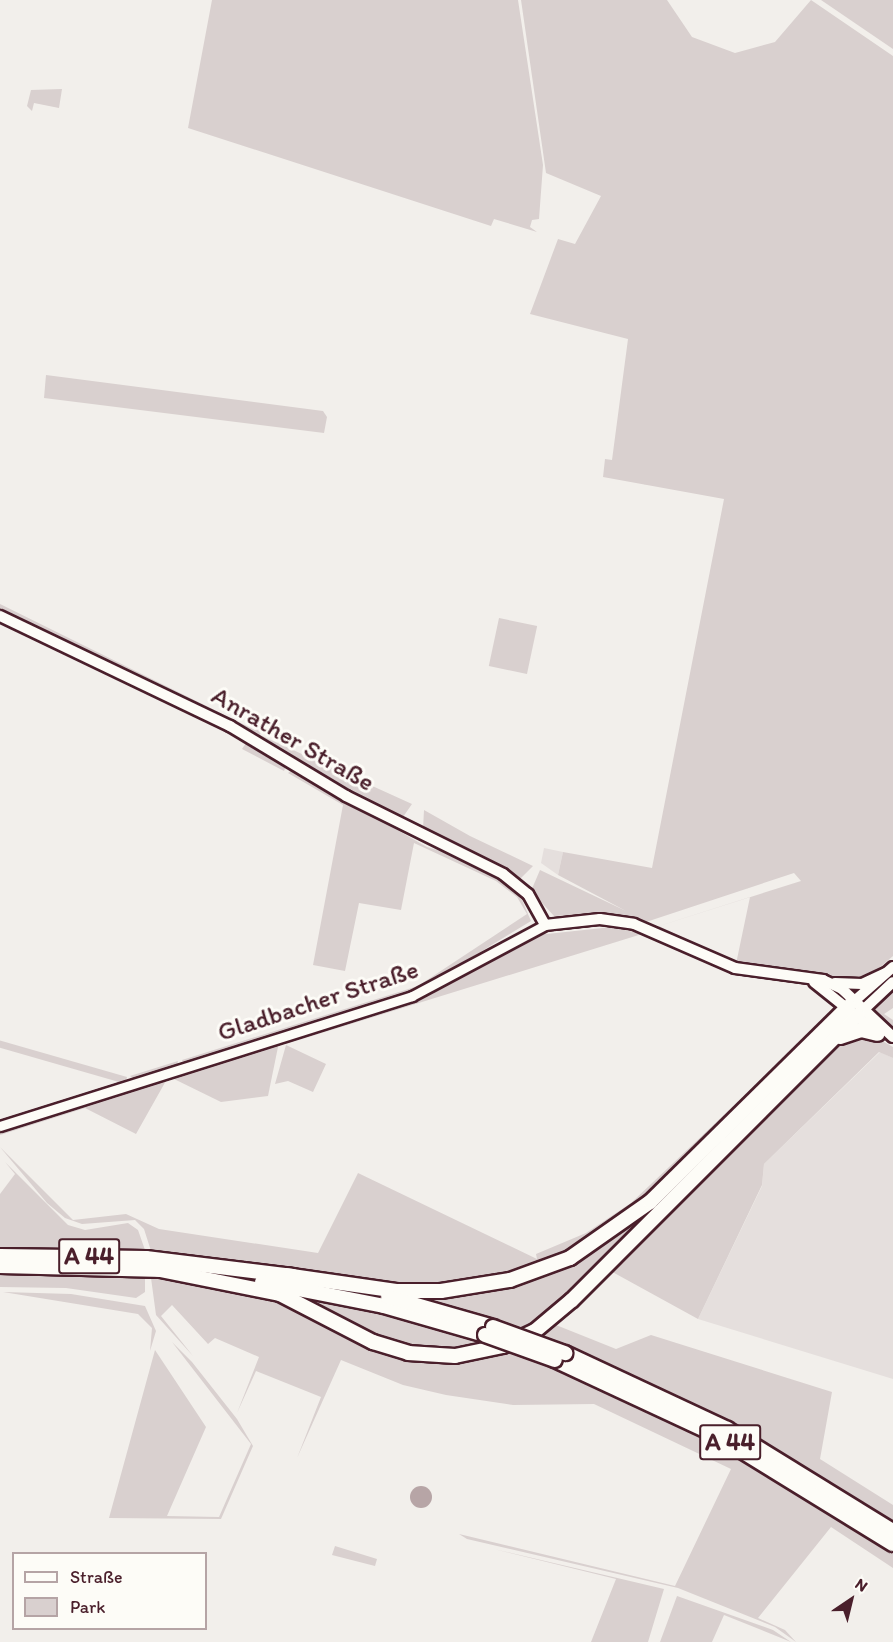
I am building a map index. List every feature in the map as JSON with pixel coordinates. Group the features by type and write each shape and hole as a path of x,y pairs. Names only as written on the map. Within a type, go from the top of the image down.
{"highway":[{"path":"155,1269 280,1294 373,1342 408,1353 449,1357 499,1348 535,1331 573,1300 830,1042 856,1008"},
{"path":"285,1275 398,1291 441,1291 510,1280 570,1258 650,1202 856,1008"},
{"path":"830,1042 853,1031 878,1034"},
{"name":"A 44","path":"0,1256 138,1258 285,1275 489,1331 560,1357 727,1429 893,1531"},
{"name":"A 44","path":"0,1266 155,1269 318,1291 489,1331"},
{"name":"A 44","path":"560,1357 714,1434 893,1544"}],"main road":[{"name":"Anrather Straße","path":"0,616 230,726 354,801 503,874 528,894 544,926"},
{"name":"Gladbacher Straße","path":"544,926 600,919 643,926 735,968 788,975"},
{"path":"788,975 847,986 890,970"},
{"path":"856,1008 890,970"},
{"path":"788,975 814,982 856,1008 878,1034 893,1039"},
{"path":"824,980 893,1039"},
{"path":"856,1008 893,982"}],"street":[{"name":"Gladbacher Straße","path":"0,1126 412,996 544,926"}],"shaded area":[{"path":"544,848 563,852 558,875 541,863"},
{"path":"880,1052 893,1058 893,1379 698,1319 762,1186 764,1164"},
{"path":"421,1486 431,1493 432,1497 425,1507 421,1508 411,1501 410,1497 417,1487"}],"green space":[{"path":"212,0 518,0 543,165 539,219 532,220 530,227 537,232 494,219 491,226 188,128"},
{"path":"521,0 667,0 692,37 735,53 775,42 811,0 893,56 893,956 864,981 844,984 800,972 752,970 736,963 750,897 801,881 794,873 643,923 601,914 554,916 531,891 540,870 626,911 558,875 563,852 652,868 724,499 603,477 605,459 612,460 628,339 530,314 558,239 575,244 601,196 546,173"},
{"path":"821,0 893,0 893,49"},
{"path":"62,89 59,108 34,103 32,111 27,106 31,90"},
{"path":"46,375 323,411 327,417 324,433 44,398"},
{"path":"0,604 255,730 261,728 260,735 412,804 403,817 395,816 0,612"},
{"path":"499,618 537,626 527,674 489,666"},
{"path":"248,740 287,764 284,771 242,749"},
{"path":"292,770 427,847 464,858 499,879 522,900 531,921 420,989 184,1065 182,1060 418,986 527,914 517,897 496,881 414,843 401,910 359,903 345,971 313,965 343,805 288,773"},
{"path":"424,810 470,836 533,866 519,880 423,829"},
{"path":"659,926 710,951 656,927"},
{"path":"612,927 642,934 286,1044 289,1038 445,985 528,936"},
{"path":"893,987 893,1008 884,1014 893,1020 893,1031 876,1016 874,1006"},
{"path":"819,1025 822,1028 664,1186 564,1255 500,1278 422,1286 379,1283 151,1251 144,1229 135,1220 82,1224 65,1218 47,1203 0,1147 73,1220 126,1214 159,1229 318,1253 358,1173 537,1259 536,1254 586,1233 631,1203"},
{"path":"848,1035 879,1039 893,1047 893,1058 879,1052 764,1164 762,1185 698,1319 607,1269"},
{"path":"0,1041 127,1077 125,1084 0,1048"},
{"path":"279,1042 268,1096 221,1102 172,1078"},
{"path":"286,1045 326,1064 313,1092 288,1081 275,1084"},
{"path":"178,1061 176,1068 135,1080 130,1076"},
{"path":"167,1079 136,1134 85,1108 0,1135 0,1130"},
{"path":"5,1162 68,1225 85,1230 128,1223 138,1230 145,1250 0,1250 0,1194 15,1174"},
{"path":"663,1199 564,1300 525,1331 410,1295 449,1294 605,1242"},
{"path":"0,1272 145,1278 145,1292 136,1298 66,1288 0,1287"},
{"path":"151,1278 203,1281 282,1298 374,1349 423,1363 457,1362 504,1349 559,1368 707,1438 870,1535 893,1552 893,1568 831,1527 758,1618 785,1630 796,1642 775,1627 678,1588 467,1539 459,1534 675,1586 731,1469 594,1404 513,1405 446,1395 403,1385 341,1360 297,1458 321,1397 256,1371 237,1413 259,1357 215,1338 208,1344 172,1305 161,1316 193,1356 156,1315"},
{"path":"3,1292 71,1294 145,1306 156,1331 150,1351 152,1328 138,1314"},
{"path":"294,1293 399,1316 489,1345 432,1351 388,1342"},
{"path":"551,1323 616,1349 651,1335 832,1392 820,1459 893,1505 893,1523 754,1436 619,1368 539,1335"},
{"path":"172,1342 192,1362 237,1419 253,1446 221,1519 109,1518 155,1350 206,1427 167,1516 219,1517 251,1444"},
{"path":"335,1546 377,1559 375,1566 332,1555"},
{"path":"494,1549 664,1589 648,1642 591,1642 616,1579"},
{"path":"677,1596 773,1630 791,1642 724,1615 712,1642 660,1642"}]}
